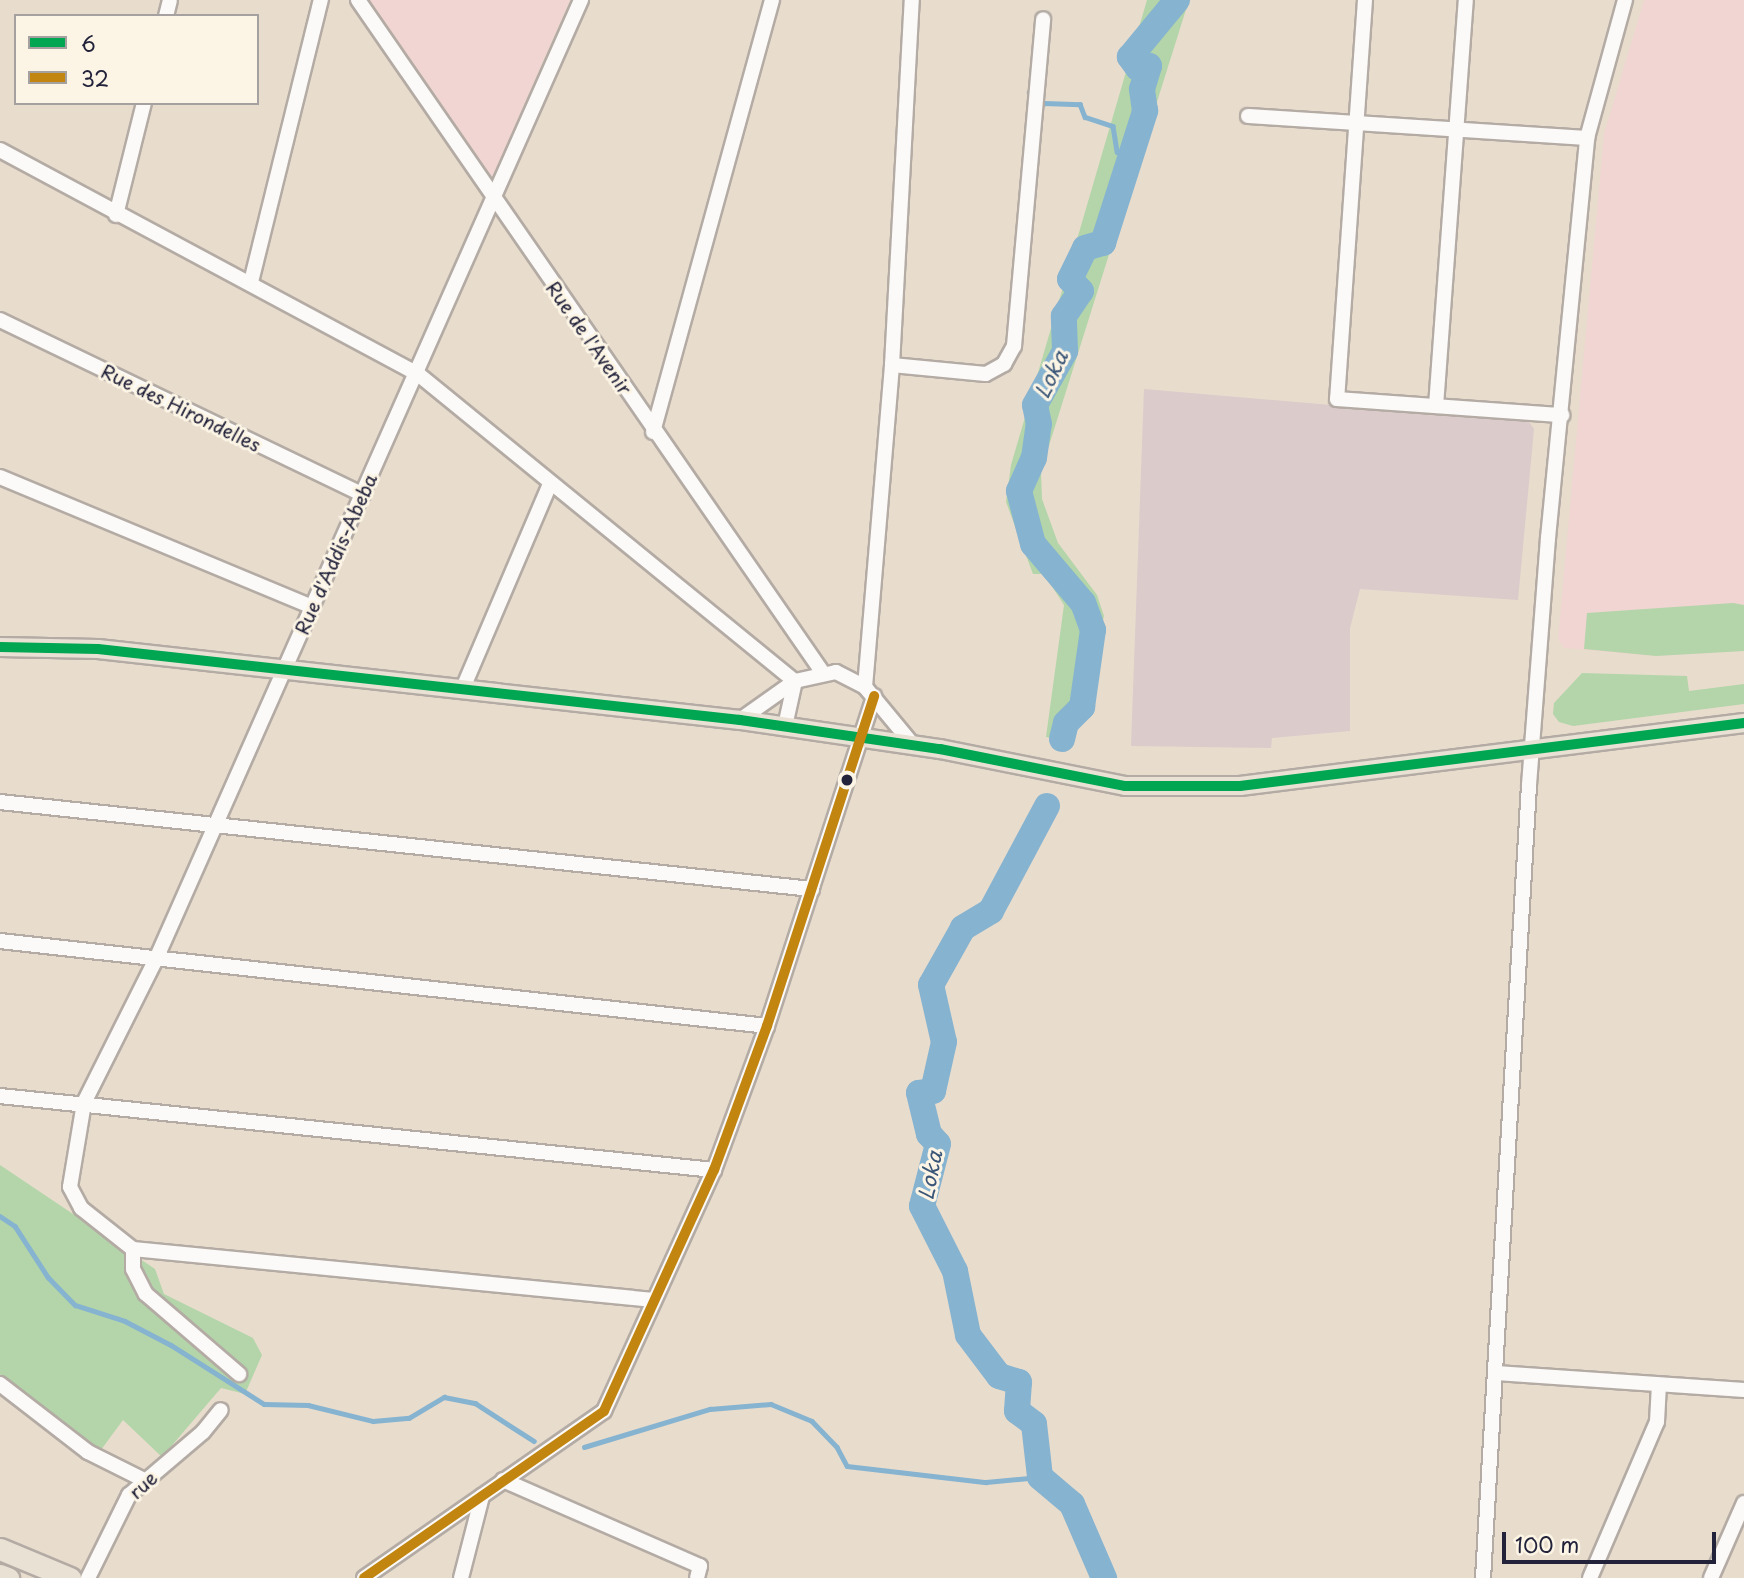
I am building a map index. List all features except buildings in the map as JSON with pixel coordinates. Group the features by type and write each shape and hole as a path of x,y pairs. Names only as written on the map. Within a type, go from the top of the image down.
{"highway":[{"path":"0,1549 70,1578"},
{"path":"0,1575 8,1578"}],"main road":[{"path":"0,648 98,649 740,720 862,736 1125,786 1240,786 1744,723"}],"street":[{"path":"251,282 321,0"},
{"name":"Rue de l'Avenir","path":"358,0 653,432 823,673"},
{"name":"Rue d'Addis-Abeba","path":"133,1249 72,1196 70,1170 84,1103 158,957 213,823 418,374 580,0"},
{"path":"653,432 772,0"},
{"path":"365,1578 604,1411 714,1170 767,1026 827,834 862,736 869,691 892,365 912,0"},
{"path":"1364,0 1337,399 1562,415"},
{"path":"1436,406 1466,0"},
{"path":"1483,1578 1531,748 1587,138 1625,0"},
{"path":"892,365 986,374 1004,365 1014,346 1042,19"},
{"path":"116,215 144,105"},
{"path":"1248,116 1587,138"},
{"path":"0,150 116,215 251,282 418,374 795,681"},
{"name":"Rue des Hirondelles","path":"0,320 362,495"},
{"path":"0,477 312,607"},
{"path":"463,688 550,484"},
{"path":"740,720 795,681 823,673 850,676 869,691 913,745"},
{"path":"785,726 795,681"},
{"path":"0,802 812,889"},
{"path":"0,941 767,1026"},
{"path":"0,1096 714,1170"},
{"path":"239,1374 146,1294 134,1269 133,1249 654,1300"},
{"path":"1496,1373 1744,1390"},
{"path":"0,1384 88,1452 146,1481"},
{"path":"1590,1578 1657,1422 1659,1385"},
{"name":"rue","path":"88,1578 113,1520 129,1495 203,1432 221,1409"},
{"path":"503,1480 700,1566 697,1578"},
{"path":"461,1578 482,1496"},
{"path":"1712,1578 1744,1503"}],"shaded area":[{"path":"354,0 570,0 489,185"},
{"path":"1644,0 1744,0 1744,651 1656,656 1564,648 1558,639 1604,134"},
{"path":"1144,389 1529,422 1534,429 1518,600 1360,589 1350,628 1350,731 1272,738 1271,748 1131,746"}],"green space":[{"path":"1147,0 1189,0 1041,471 1042,499 1058,543 1097,595 1104,616 1073,741 1046,737 1064,605 1044,574 1033,574 1006,502 1011,465"},
{"path":"1733,603 1744,605 1744,651 1656,656 1584,649 1587,613"},
{"path":"1582,673 1687,676 1689,691 1744,684 1744,704 1573,726 1559,722 1553,714 1554,703"},
{"path":"0,1165 155,1269 164,1294 253,1338 262,1355 245,1394 221,1388 162,1457 123,1420 95,1458 0,1376"}],"waterway":[{"name":"Loka","path":"1168,0 1175,6"},
{"name":"Loka","path":"1062,739 1066,723 1082,707 1093,630 1083,603 1033,544 1019,491 1034,458 1039,424 1035,405 1065,351 1064,316 1081,291 1070,279 1085,248 1103,243 1145,111 1142,89 1149,66 1138,68 1130,57 1177,0"},
{"path":"1029,92 1044,103 1080,104 1085,117 1113,126 1117,152 1128,154"},
{"name":"Loka","path":"1047,806 991,911 963,928 931,985 944,1042 933,1091 919,1093 929,1134 938,1144 922,1206 955,1271 968,1335 999,1376 1019,1382 1017,1411 1034,1424 1040,1477 1072,1504 1104,1578"},
{"path":"0,1216 15,1226 48,1277 75,1305 125,1321 171,1345 264,1404 308,1405 373,1421 409,1418 444,1397 475,1403 534,1441"},
{"path":"584,1447 710,1409 771,1404 812,1421 837,1447 847,1466 986,1482 1040,1477"}],"transit line":[{"name":"6","path":"0,647 98,649 740,720 940,749 1125,786 1240,786 1744,723"},
{"name":"32","path":"364,1578 604,1411 714,1170 767,1026 874,696"}]}
